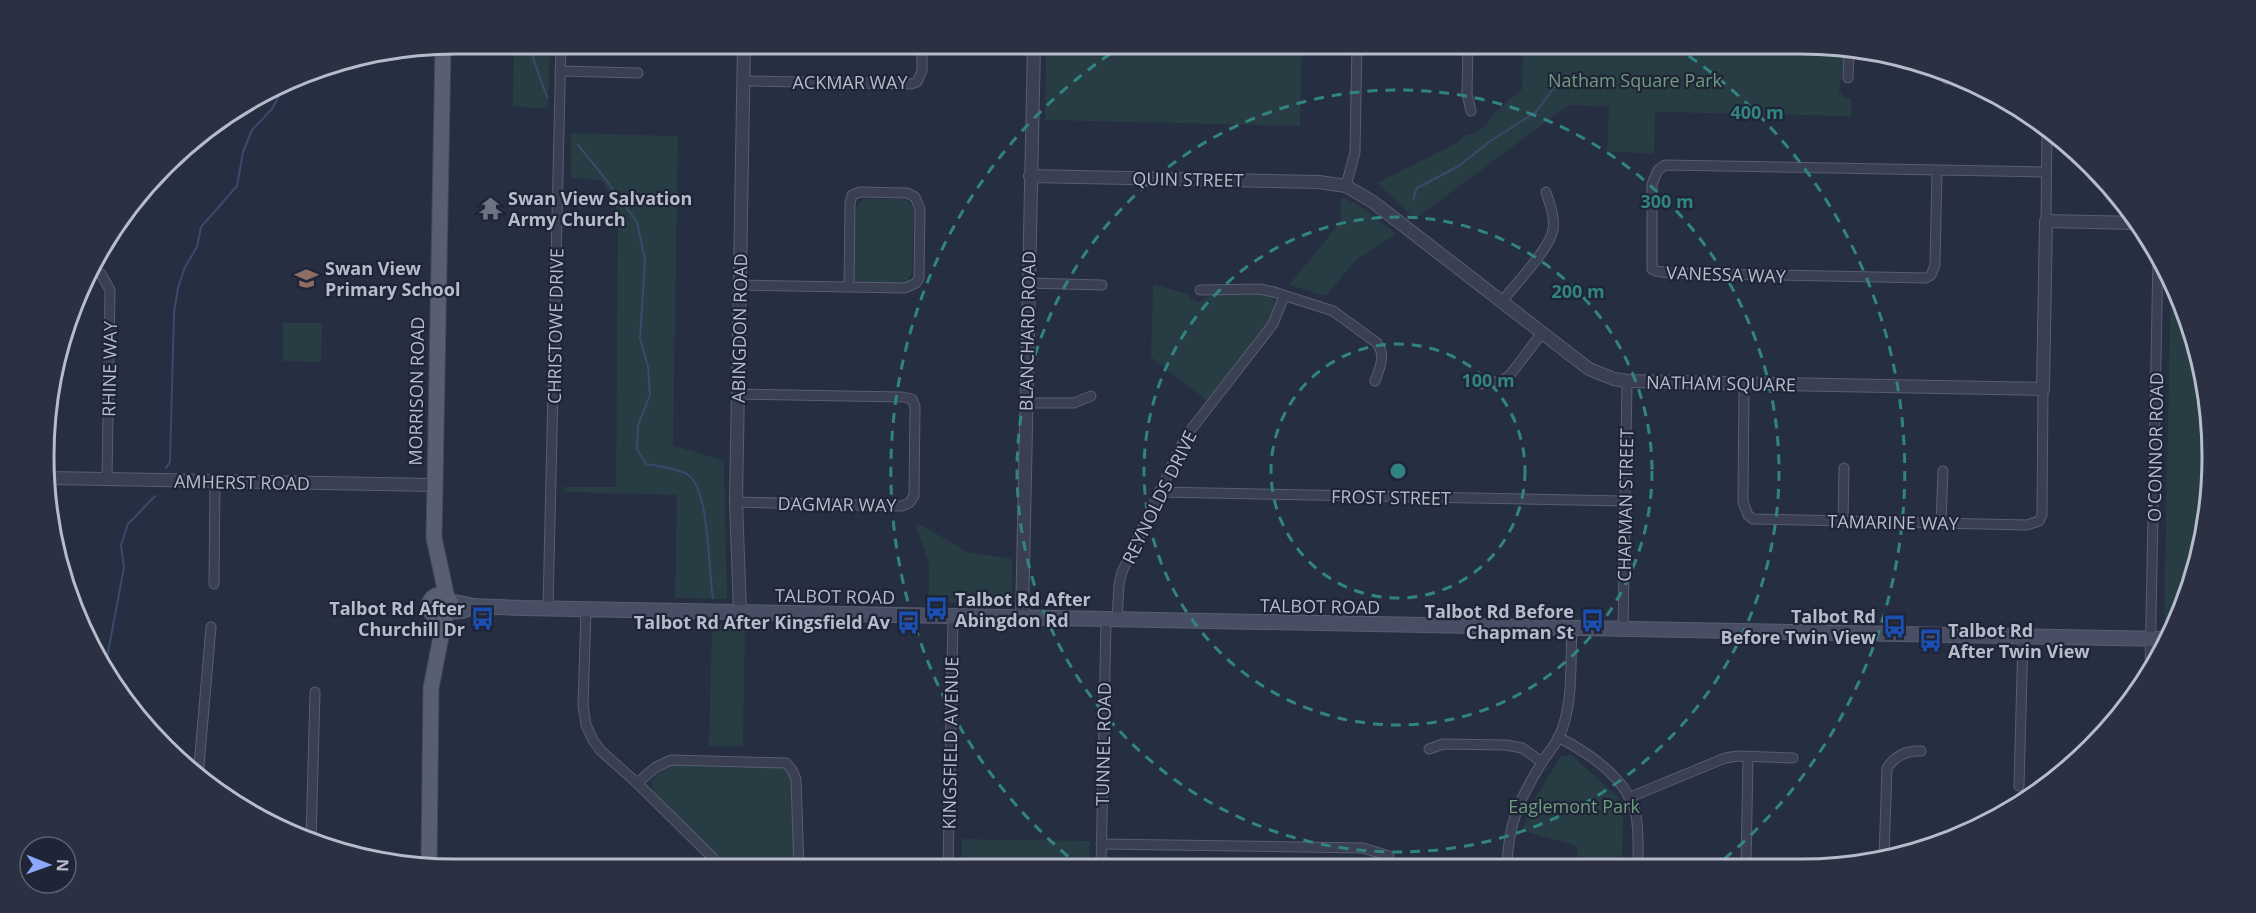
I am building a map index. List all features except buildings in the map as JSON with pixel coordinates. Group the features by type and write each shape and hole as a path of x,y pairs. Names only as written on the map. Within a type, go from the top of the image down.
{"main road":[{"name":"MORRISON ROAD","path":"429,858 431,688 440,642 443,607 434,538 443,55"},
{"name":"TALBOT ROAD","path":"443,607 2158,639"}],"street":[{"name":"CHRISTOWE DRIVE","path":"548,608 561,54"},
{"name":"ABINGDON ROAD","path":"740,612 736,502 744,54"},
{"name":"ACKMAR WAY","path":"744,81 911,84 917,82 922,71 922,54"},
{"name":"BLANCHARD ROAD","path":"1022,618 1027,283 1034,54"},
{"path":"1346,186 1354,158 1357,54"},
{"path":"1468,54 1467,94 1471,111"},
{"path":"1848,78 1849,57"},
{"path":"560,71 638,73"},
{"path":"2043,389 2047,138"},
{"name":"VANESSA WAY","path":"1937,170 1935,265 1931,275 1926,278 1669,273 1652,268 1652,184 1658,170 1665,165 2046,172"},
{"name":"QUIN STREET","path":"1030,176 1319,182 1346,186"},
{"name":"NATHAM SQUARE","path":"1346,186 1367,197 1503,300 1589,369 1614,379 1744,384 2043,389"},
{"path":"740,285 849,287 905,288 916,283 920,208 915,197 907,193 860,192 852,195 849,287"},
{"path":"1503,300 1551,237 1553,214 1546,192"},
{"path":"2046,221 2127,223"},
{"name":"RHINE WAY","path":"99,273 110,290 107,479"},
{"name":"O'CONNOR ROAD","path":"2151,653 2158,274"},
{"path":"1027,283 1102,285"},
{"path":"1200,290 1260,289 1333,311 1377,343 1383,356 1375,381"},
{"name":"REYNOLDS DRIVE","path":"1111,620 1122,572 1186,436 1273,324 1284,296"},
{"path":"1481,384 1501,381 1510,375 1542,333"},
{"name":"CHAPMAN STREET","path":"1623,630 1623,501 1627,381"},
{"name":"TAMARINE WAY","path":"1744,384 1743,502 1748,515 1760,520 2027,525 2039,521 2042,507 2043,389"},
{"name":"DAGMAR WAY","path":"736,502 902,506 909,503 914,496 915,407 912,399 738,394"},
{"path":"1026,403 1074,403 1091,396"},
{"path":"1843,521 1844,468"},
{"path":"1941,523 1942,471"},
{"name":"AMHERST ROAD","path":"55,478 434,485"},
{"path":"214,584 215,482"},
{"name":"FROST STREET","path":"1159,492 1623,501"},
{"path":"586,610 583,705 586,724 592,740 714,859"},
{"name":"KINGSFIELD AVENUE","path":"948,859 953,617"},
{"name":"TUNNEL ROAD","path":"1101,859 1111,620"},
{"path":"199,766 211,627"},
{"path":"1507,859 1509,833 1518,805 1558,737 1565,717 1569,693 1572,628"},
{"path":"2019,786 2024,637"},
{"path":"311,832 315,692"},
{"path":"1558,737 1581,749 1605,766 1628,796 1635,813 1638,859"},
{"path":"1429,750 1443,744 1506,745 1522,748 1542,762"},
{"path":"1884,850 1885,774 1891,761 1908,751 1921,750"},
{"path":"1746,859 1749,757"},
{"path":"1628,796 1633,796 1725,758 1793,758"},
{"path":"637,783 656,767 671,760 786,763 796,779 799,859"},
{"path":"1101,843 1363,848 1389,856"}],"green space":[{"path":"514,54 550,54 548,108 513,107"},
{"path":"1046,54 1302,54 1300,126 1045,120"},
{"name":"Natham Square Park","path":"1523,54 1800,54 1845,56 1839,91 1844,97 1851,98 1851,119 1846,116 1655,112 1654,154 1607,151 1609,107 1569,105 1415,219 1377,183 1457,143 1463,136 1475,133 1522,89"},
{"path":"571,133 678,136 673,445 724,461 727,599 675,598 677,495 564,492 564,487 616,487 618,212 602,180 571,178"},
{"path":"1341,197 1359,205 1396,234 1355,261 1326,296 1289,285 1340,223"},
{"path":"864,199 904,199 911,204 914,211 912,273 902,284 862,283 856,280 853,272 856,207"},
{"path":"1153,284 1188,294 1191,299 1199,302 1215,294 1254,293 1270,295 1273,298 1275,308 1270,321 1207,401 1151,357"},
{"path":"2171,301 2181,327 2194,378 2199,404 2202,456 2199,509 2194,535 2181,586 2164,626"},
{"path":"283,323 322,323 321,362 283,361"},
{"path":"916,525 923,526 967,552 1012,559 1012,603 1009,605 929,602 929,565"},
{"path":"712,625 745,625 743,747 709,746"},
{"name":"Eaglemont Park","path":"1571,755 1618,797 1623,813 1622,859 1578,859 1577,846 1523,831 1529,808 1561,756"},
{"path":"673,764 780,766 788,772 792,782 794,859 719,859 655,796 651,783 666,767"},
{"path":"962,839 1090,841 1089,859 962,859"}],"waterway":[{"path":"532,54 547,97"},
{"path":"1413,200 1417,188 1459,166 1489,142 1536,112 1555,86"},
{"path":"166,468 170,462 174,313 178,288 185,267 197,247 201,227 237,186 243,152 252,130 272,109 280,95"},
{"path":"578,145 637,222 645,260 640,338 648,367 650,395 638,425 637,449 646,464 682,472 695,482 707,531 713,598"},
{"path":"107,657 124,567 121,545 128,524 155,496"}],"place":[{"name":"Swan View Salvation Army Church","path":"490,208"},
{"name":"Swan View Primary School","path":"307,278"},
{"name":"Talbot Rd After Abingdon Rd","path":"937,609"},
{"name":"Talbot Rd After Churchill Dr","path":"483,618"},
{"name":"Talbot Rd Before Chapman St","path":"1592,621"},
{"name":"Talbot Rd After Kingsfield Av","path":"908,622"},
{"name":"Talbot Rd Before Twin View","path":"1894,626"},
{"name":"Talbot Rd After Twin View","path":"1930,640"}]}
